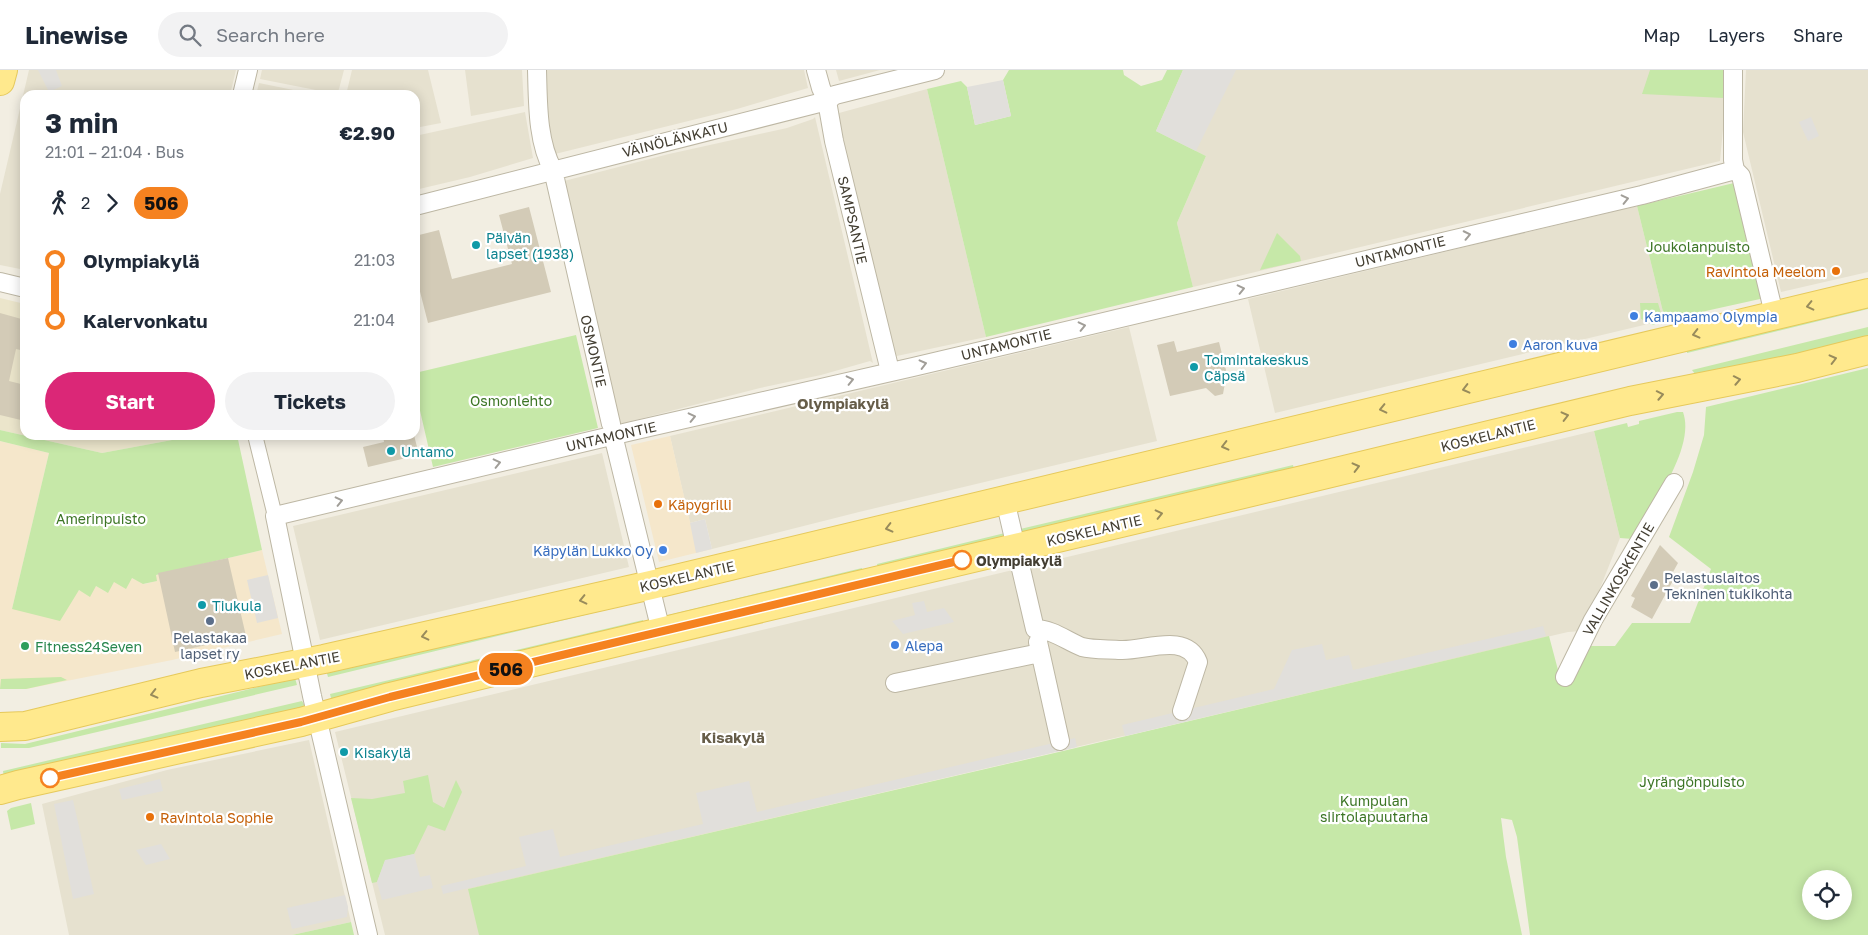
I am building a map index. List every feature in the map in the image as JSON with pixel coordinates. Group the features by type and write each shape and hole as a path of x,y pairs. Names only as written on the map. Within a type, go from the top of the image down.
{"main road":[{"path":"0,81 2,70"},
{"name":"KOSKELANTIE","path":"0,727 25,726 201,682 305,663 651,585 1774,314 1868,293"},
{"name":"KOSKELANTIE","path":"0,790 18,784 317,718 390,697 661,631 1630,401 1797,368 1868,350"}],"street":[{"path":"243,90 248,70"},
{"name":"OSMONTIE","path":"536,70 538,106 546,159 552,170 661,631"},
{"name":"SAMPSANTIE","path":"816,70 820,88 827,101 834,141 890,371"},
{"name":"VÄINÖLÄNKATU","path":"420,205 827,101 835,95 935,70"},
{"path":"1733,70 1733,160 1735,170 1741,176 1774,314"},
{"name":"UNTAMONTIE","path":"275,516 612,429 890,371 1642,195 1735,170"},
{"path":"0,282 20,287"},
{"path":"257,440 317,718 368,935"},
{"name":"VALLINKOSKENTIE","path":"1565,677 1593,620 1674,482"},
{"path":"1005,500 1060,741"},
{"path":"1035,630 1044,629 1084,648 1124,650 1178,644 1195,654 1198,662 1182,711"},
{"path":"896,683 1040,653"}],"shaded area":[{"path":"29,70 236,70 231,90 24,90"},
{"path":"38,70 56,70 62,86 48,90"},
{"path":"262,70 344,70 338,90 316,90 260,79"},
{"path":"352,70 428,70 441,123 420,127 420,90 347,90"},
{"path":"465,70 522,70 524,106 471,116"},
{"path":"543,70 804,70 808,88 737,109 555,154 546,113"},
{"path":"836,70 880,70 839,81"},
{"path":"1183,70 1724,70 1725,108 1720,161 1193,287 1177,223 1206,156 1156,131"},
{"path":"1183,70 1236,70 1196,151 1156,131"},
{"path":"1746,70 1868,70 1868,272 1781,292 1743,132"},
{"path":"1003,80 1011,116 975,125 967,87"},
{"path":"259,83 293,90 257,90"},
{"path":"927,89 986,337 892,357 834,112 839,113"},
{"path":"20,108 20,269 0,265 0,194"},
{"path":"525,112 533,158 470,177 420,189 420,135"},
{"path":"815,117 873,363 870,361 821,375 760,388 620,424 564,181 669,154 787,128"},
{"path":"1811,117 1819,136 1808,141 1799,122"},
{"path":"1637,206 1665,320 1275,413 1248,299"},
{"path":"0,298 20,303 20,435 0,430"},
{"path":"1129,327 1157,441 712,549 705,519 690,523 670,436"},
{"path":"1594,431 1620,538 1583,631 1568,632 469,889 479,935 385,935 335,732"},
{"path":"670,436 690,522 712,549 659,562 631,445"},
{"path":"44,440 172,440 102,453"},
{"path":"0,441 49,453 12,609 96,586 106,592 114,582 132,578 145,584 156,581 156,575 262,550 282,634 172,660 26,689 0,689"},
{"path":"602,453 629,567 320,640 293,526"},
{"path":"705,519 712,549 696,553 690,523"},
{"path":"268,575 278,618 257,623 247,580"},
{"path":"924,601 927,612 944,608 954,622 903,634 892,621 915,615 912,603"},
{"path":"1543,626 1546,636 1125,736 1122,725 1274,689 1292,650 1322,644 1326,660 1349,655 1353,670"},
{"path":"1075,738 1077,747 443,894 441,886 526,866 519,837 553,829 560,857 703,824 696,793 749,781 757,812"},
{"path":"309,740 351,922 292,935 69,935 42,804 167,770"},
{"path":"160,779 163,791 122,800 119,789"},
{"path":"73,800 94,894 73,899 54,804"},
{"path":"161,844 170,859 146,865 136,850"},
{"path":"414,854 420,877 430,875 433,888 382,900 377,882 385,860"},
{"path":"345,895 348,907 347,917 292,929 287,908"}],"green space":[{"path":"1009,70 1123,70 1124,75 1141,86 1162,80 1167,70 1183,70 1156,131 1206,156 1177,223 1193,287 986,337 927,89 961,81 967,87 975,125 1011,116 1003,80"},
{"path":"1650,70 1724,70 1724,98 1642,94"},
{"name":"Joukolanpuisto","path":"1734,183 1762,297 1665,320 1637,206"},
{"path":"1277,233 1300,256 1301,261 1260,270"},
{"path":"1868,302 1868,309 1687,353 1687,351"},
{"path":"1640,303 1658,303 1663,320 1653,325 1641,319"},
{"path":"1868,327 1868,336 1808,352 1703,374 1695,374 1692,370"},
{"name":"Osmonlehto","path":"576,335 598,428 433,467 420,411 420,372"},
{"path":"1868,368 1868,935 1530,935 1517,837 1512,820 1501,818 1506,857 1522,935 479,935 468,889 1549,636 1558,670 1575,646 1615,646 1632,623 1690,623 1711,569 1669,537 1693,472 1704,435 1706,407"},
{"path":"1683,412 1685,427 1678,460 1660,495 1633,539 1620,538 1594,431 1627,423 1628,427 1639,424 1639,421"},
{"name":"Amerinpuisto","path":"0,430 20,435 20,440 44,440 102,453 172,440 238,440 262,550 156,575 157,581 143,584 132,578 126,589 114,582 108,593 96,586 90,597 79,590 60,621 12,609 49,453 0,441"},
{"path":"1293,465 1295,474 1018,539 1016,530"},
{"path":"1005,533 1007,541 879,573 877,564"},
{"path":"862,568 863,575 666,623 664,616"},
{"path":"637,595 639,602 328,677 326,670"},
{"path":"643,620 645,627 332,702 330,694"},
{"path":"61,677 67,680 26,689 0,689 1,679"},
{"path":"295,678 297,685 29,748 1,748 1,743 25,744"},
{"path":"302,701 305,706 246,722 4,778 3,771"},
{"path":"428,775 433,802 444,808 456,780 462,792 445,831 428,825 414,854 385,861 377,882 372,883 351,798 372,799 405,793 403,781"},
{"path":"31,803 35,824 11,830 7,811 11,808"},
{"path":"351,922 354,935 292,935"}],"building":[{"path":"529,207 551,292 428,323 420,292 420,235 439,230 452,279 512,264 499,215"},
{"path":"0,313 20,319 20,350 16,349 9,381 20,384 20,420 0,415"},
{"name":"Toimintakeskus Cäpsä","path":"1174,341 1177,352 1219,342 1229,382 1225,383 1223,394 1215,396 1206,388 1170,396 1157,345"},
{"name":"Untamo","path":"384,440 415,440 419,455 368,467 363,447 384,442"},
{"name":"Pelastuslaitos Tekninen tukikohta","path":"1660,545 1678,563 1673,572 1676,575 1652,619 1631,607 1635,598 1631,596"},
{"name":"Tiukula","path":"228,558 246,636 175,652 158,573"}],"bus line":[{"name":"506","path":"50,778 301,722 390,697 962,560"}],"place":[{"name":"Päivän lapset (1938)","path":"476,245"},
{"name":"Ravintola Meelom","path":"1836,271"},
{"name":"Kampaamo Olympia","path":"1634,316"},
{"name":"Aaron kuva","path":"1513,344"},
{"name":"Toimintakeskus Cäpsä","path":"1194,367"},
{"name":"Untamo","path":"391,451"},
{"name":"Käpygrilli","path":"658,504"},
{"name":"Käpylän Lukko Oy","path":"663,550"},
{"name":"Olympiakylä","path":"962,560"},
{"name":"Pelastuslaitos Tekninen tukikohta","path":"1654,585"},
{"name":"Tiukula","path":"202,605"},
{"name":"Pelastakaa lapset ry","path":"210,621"},
{"name":"Alepa","path":"895,645"},
{"name":"Fitness24Seven","path":"25,646"},
{"name":"Kisakylä","path":"344,752"},
{"name":"Ravintola Sophie","path":"150,817"}],"district":[{"name":"Olympiakylä","path":"843,403"},
{"name":"Kisakylä","path":"733,737"}],"park label":[{"name":"Jyrängönpuisto","path":"1692,781"},
{"name":"Kumpulan siirtolapuutarha","path":"1374,808"}]}
